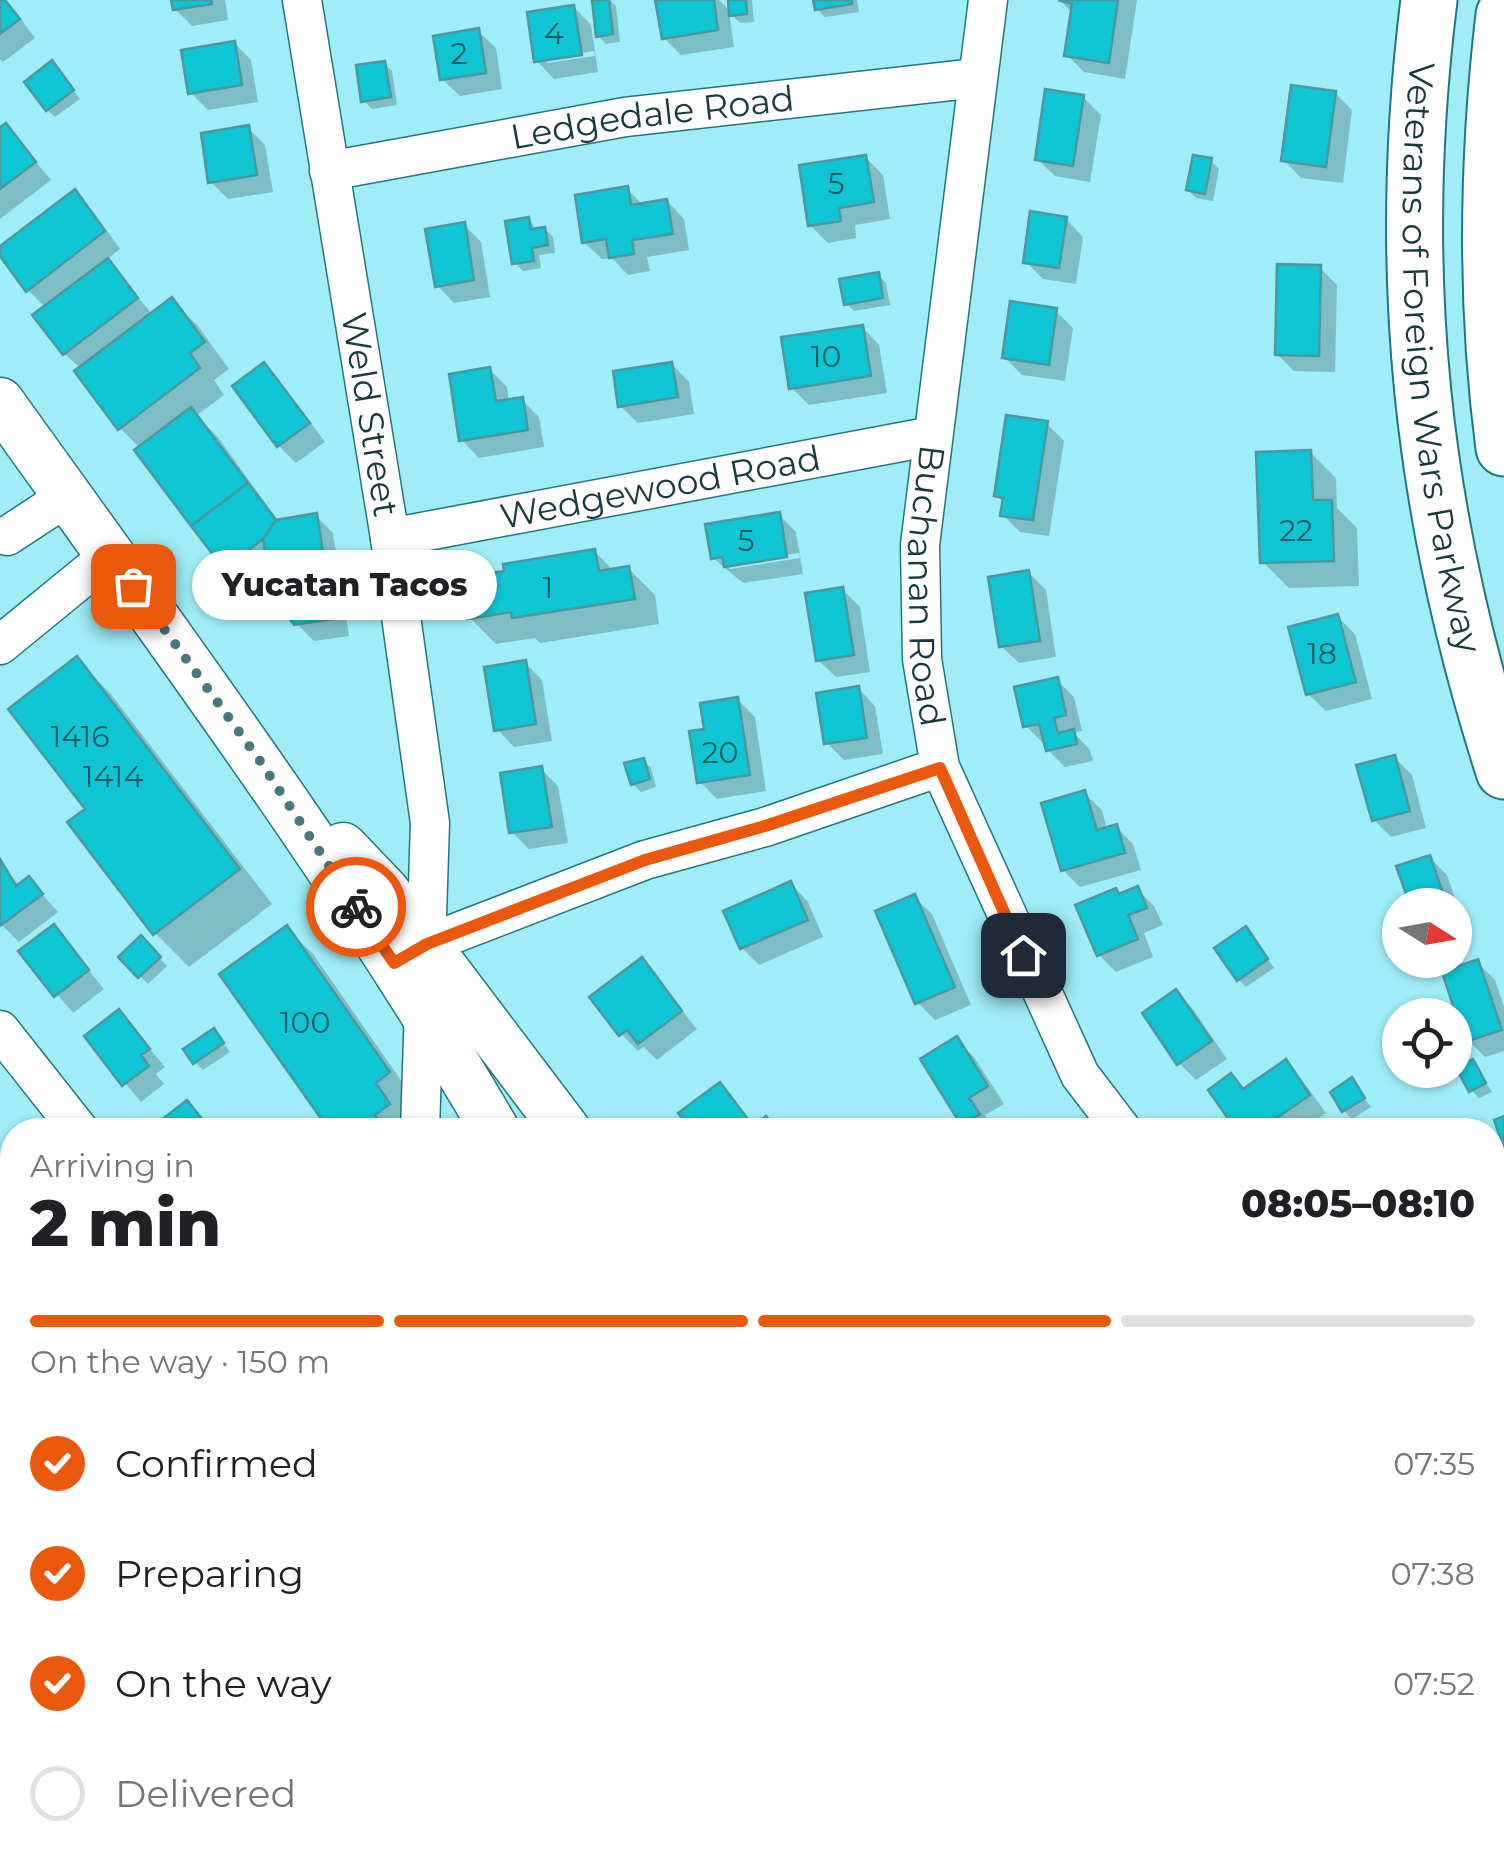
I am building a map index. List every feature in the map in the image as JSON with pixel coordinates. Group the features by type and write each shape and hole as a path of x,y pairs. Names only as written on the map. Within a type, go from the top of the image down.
{"highway":[{"name":"Veterans of Foreign Wars Parkway","path":"1430,0 1418,111 1414,228 1415,300 1426,434 1450,575 1504,771"},
{"name":"Veterans of Foreign Wars Parkway","path":"1504,16 1493,128 1490,234 1492,336 1504,448"}],"main road":[{"path":"0,402 258,758 386,891 426,1011 488,1118"},
{"path":"410,954 555,1118"}],"street":[{"name":"Weld Street","path":"302,0 390,538 430,822 410,954"},
{"name":"Buchanan Road","path":"988,0 920,545 922,660 940,768 1080,1075 1113,1118"},
{"name":"Ledgedale Road","path":"329,171 625,117 977,78"},
{"name":"Wedgewood Road","path":"390,538 932,436"},
{"path":"2,535 68,496"},
{"path":"0,645 110,554"},
{"path":"410,954 645,860 765,826 940,768"},
{"path":"421,1118 426,1011"},
{"path":"0,1030 70,1118"}],"building":[{"path":"0,0 5,0 20,19 0,34"},
{"path":"171,0 211,0 212,4 173,10"},
{"path":"592,0 609,0 613,34 596,37"},
{"path":"655,0 714,0 718,30 662,39"},
{"path":"728,0 746,0 747,14 729,16"},
{"path":"813,0 852,0 852,4 815,10"},
{"path":"1058,0 1118,0 1109,63 1064,56 1072,4"},
{"path":"574,5 582,55 534,62 527,12"},
{"path":"479,28 486,73 440,80 433,36"},
{"path":"235,41 242,85 188,94 181,50"},
{"path":"52,60 74,90 46,111 24,82"},
{"path":"385,61 391,97 361,102 356,65"},
{"path":"1291,85 1336,91 1326,167 1281,161"},
{"path":"1045,89 1084,95 1073,166 1035,160"},
{"path":"6,123 36,162 0,189 0,127"},
{"path":"249,125 257,175 208,183 201,133"},
{"path":"866,155 874,202 839,208 841,221 808,226 799,165"},
{"path":"1193,155 1212,158 1205,194 1186,190"},
{"path":"628,186 631,205 667,199 673,234 632,240 634,254 609,258 606,239 582,243 575,195"},
{"path":"75,189 105,231 26,292 0,256 0,246"},
{"path":"1030,211 1067,217 1059,268 1023,263"},
{"path":"529,217 531,229 545,227 548,245 532,248 534,261 512,264 505,221"},
{"path":"465,222 474,280 435,287 425,229"},
{"path":"108,258 138,298 63,355 32,315"},
{"path":"1277,264 1321,265 1319,356 1275,355"},
{"path":"879,272 883,298 844,305 839,279"},
{"path":"172,297 205,342 190,353 200,368 118,430 74,371"},
{"path":"1010,301 1057,308 1049,365 1002,358"},
{"path":"863,325 871,376 789,389 781,337"},
{"path":"264,362 310,423 277,447 232,386"},
{"path":"672,362 678,397 618,407 613,371"},
{"path":"490,367 496,401 523,397 528,430 459,441 449,374"},
{"path":"191,407 248,483 191,526 134,450"},
{"path":"1006,415 1048,421 1033,520 1000,516 1003,498 994,496"},
{"path":"1311,450 1313,500 1332,500 1334,561 1260,563 1256,452"},
{"path":"248,483 276,520 263,539 224,569 191,526"},
{"path":"780,512 787,557 724,567 722,557 711,559 705,524"},
{"path":"317,513 333,619 294,625 272,594 263,539 276,520"},
{"path":"595,549 599,571 629,566 635,599 512,618 511,612 467,619 461,577 504,571 503,564"},
{"path":"1029,570 1040,641 999,647 988,577"},
{"path":"843,587 854,655 816,661 805,593"},
{"path":"1338,614 1356,682 1306,695 1288,627"},
{"path":"77,656 240,869 153,935 67,822 85,809 8,709"},
{"path":"526,660 536,724 494,731 484,667"},
{"path":"1058,677 1066,715 1054,718 1058,733 1074,729 1077,744 1046,751 1039,724 1023,727 1014,687"},
{"path":"859,686 867,738 824,744 816,693"},
{"path":"738,697 750,775 697,783 689,731 704,729 700,703"},
{"path":"1395,755 1410,811 1372,821 1356,765"},
{"path":"644,758 650,779 631,785 624,763"},
{"path":"542,766 552,827 509,833 500,773"},
{"path":"1085,790 1097,830 1117,824 1125,853 1061,871 1041,803"},
{"path":"1430,855 1441,888 1404,888 1396,866"},
{"path":"0,859 16,886 29,876 43,894 0,926"},
{"path":"791,881 808,920 740,949 723,911"},
{"path":"1138,886 1147,908 1128,915 1138,939 1097,956 1075,905 1116,888 1119,894"},
{"path":"915,894 955,987 915,1004 875,911"},
{"path":"54,924 89,970 54,997 18,951"},
{"path":"287,925 390,1072 376,1083 390,1104 375,1115 377,1118 321,1118 219,974"},
{"path":"1246,926 1268,959 1237,981 1214,948"},
{"path":"141,935 161,957 138,978 118,957"},
{"path":"642,957 682,1011 638,1044 627,1030 619,1036 589,997"},
{"path":"1478,959 1502,1030 1472,1040 1472,998 1451,998 1444,978 1472,978 1472,961"},
{"path":"1176,989 1212,1041 1177,1065 1142,1013"},
{"path":"119,1009 150,1049 141,1055 149,1066 122,1086 84,1036"},
{"path":"214,1028 224,1043 193,1064 183,1049"},
{"path":"957,1036 988,1086 969,1098 980,1114 957,1118 920,1059"},
{"path":"1286,1059 1310,1095 1276,1118 1228,1118 1208,1090 1231,1073 1243,1089"},
{"path":"1472,1060 1486,1083 1469,1092 1467,1088 1472,1088"},
{"path":"1352,1077 1365,1098 1342,1112 1330,1092"},
{"path":"720,1082 747,1118 682,1118 678,1113"},
{"path":"187,1100 201,1118 164,1118"}],"way so far":[{"path":"133,586 258,758 356,907"}],"place":[{"name":"Yucatan Tacos","path":"133,586"}],"route":[{"path":"356,907 394,963 427,944 645,860 765,826 940,768 1023,955"}]}
